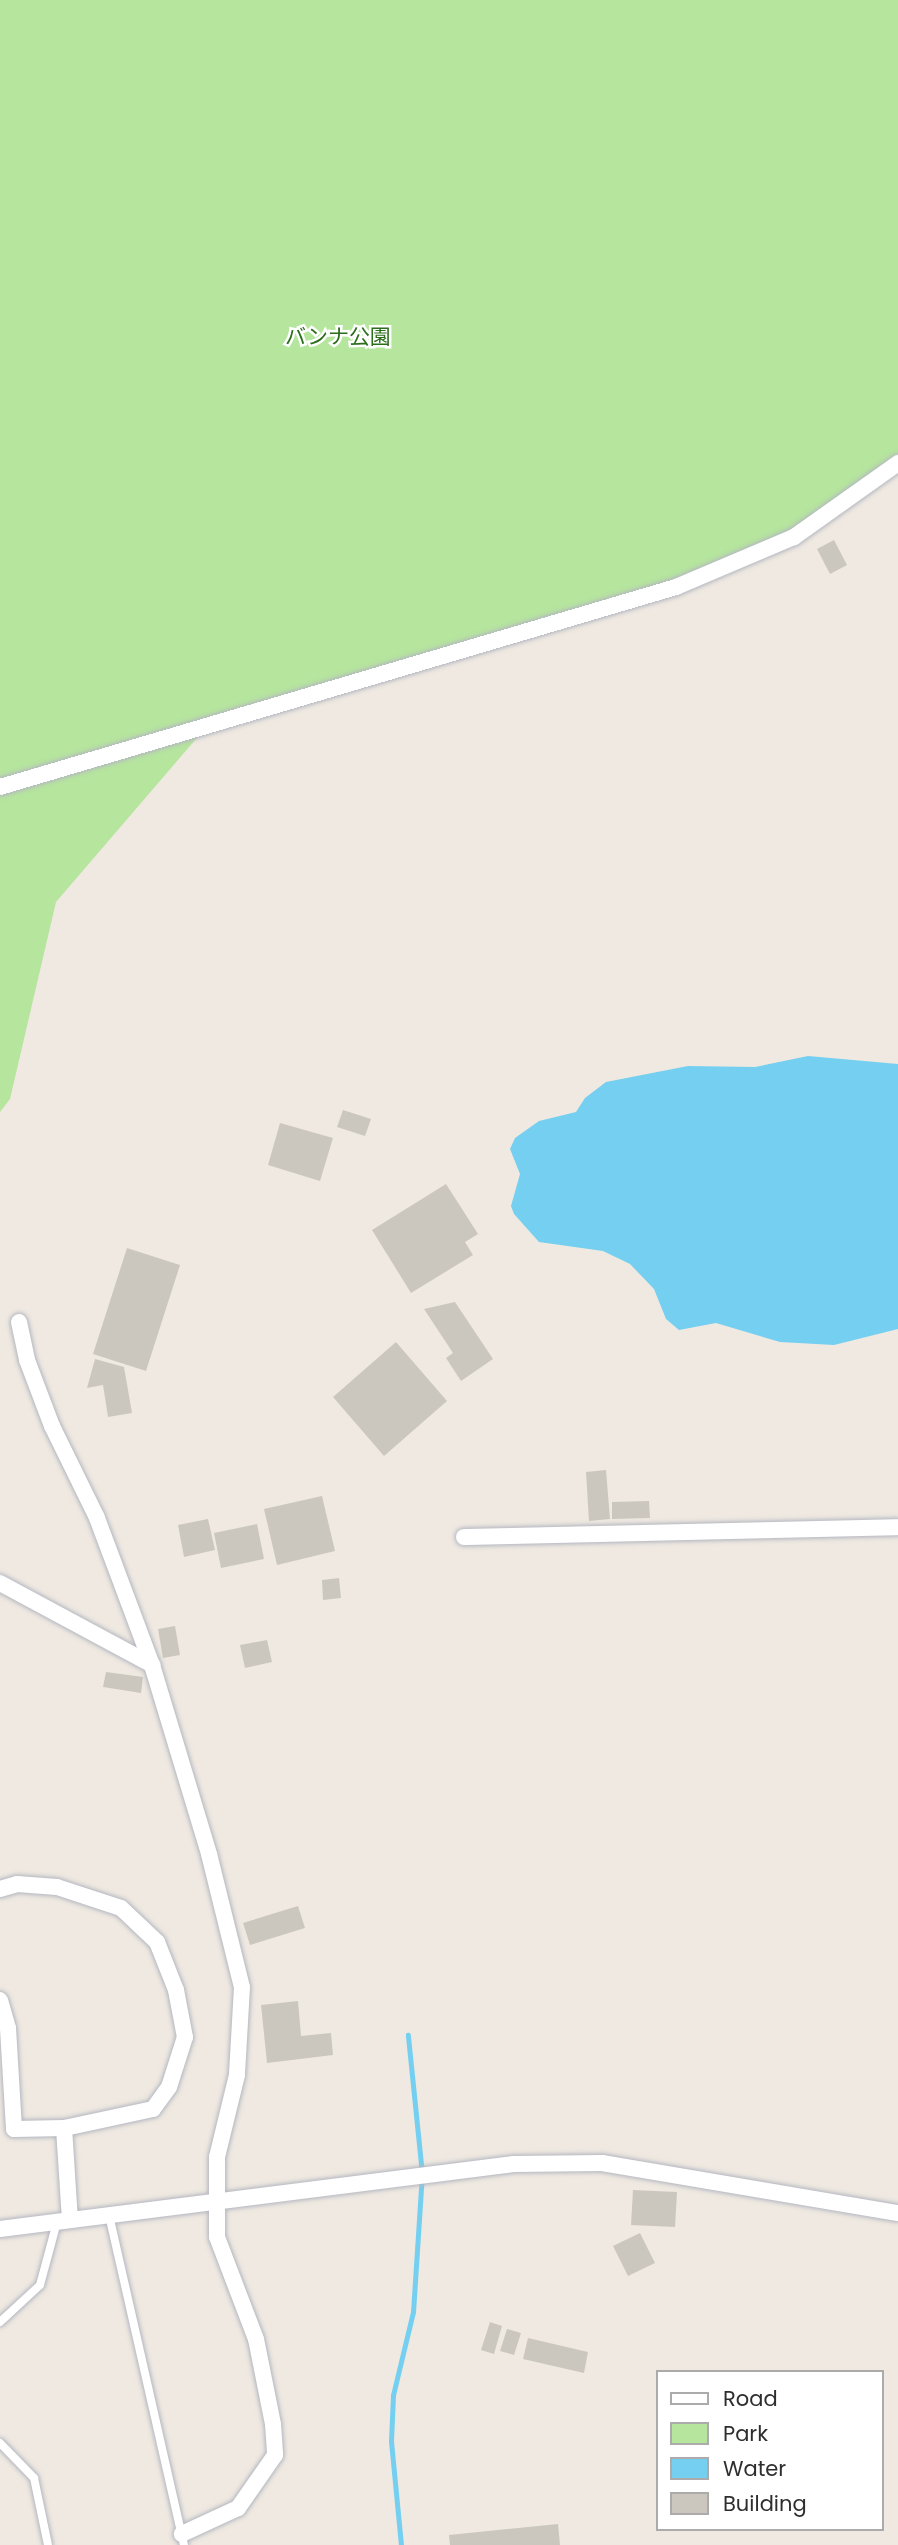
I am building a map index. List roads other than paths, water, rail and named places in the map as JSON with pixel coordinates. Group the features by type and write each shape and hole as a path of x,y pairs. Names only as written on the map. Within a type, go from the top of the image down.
{"street":[{"path":"0,787 676,587 794,537 898,463"},
{"path":"19,1322 27,1360 52,1426 97,1518 152,1665 242,1987 237,2075 217,2157 217,2237 256,2339 274,2424 275,2455 238,2508 183,2540"},
{"path":"464,1537 898,1527"},
{"path":"0,1583 152,1665"},
{"path":"0,1889 17,1884 57,1887 121,1908 157,1942 176,1990 185,2036 169,2087 153,2109 64,2128 14,2129 8,2028 0,2000"},
{"path":"64,2128 64,2221"},
{"path":"0,2229 514,2164 602,2163 898,2213"}],"lane":[{"path":"109,2215 183,2540"},
{"path":"0,2322 40,2285 64,2221"},
{"path":"0,2443 34,2478 48,2545"}],"water":[{"path":"808,1056 898,1064 898,1329 834,1345 780,1342 716,1323 679,1330 666,1319 654,1289 630,1264 603,1251 539,1242 514,1214 511,1206 520,1174 510,1149 515,1138 539,1121 576,1112 585,1098 606,1082 688,1066 755,1067"}],"waterway":[{"path":"401,2545 391,2441 393,2395 413,2312 422,2174 408,2035"}],"park label":[{"name":"バンナ公園","path":"338,337"}]}
